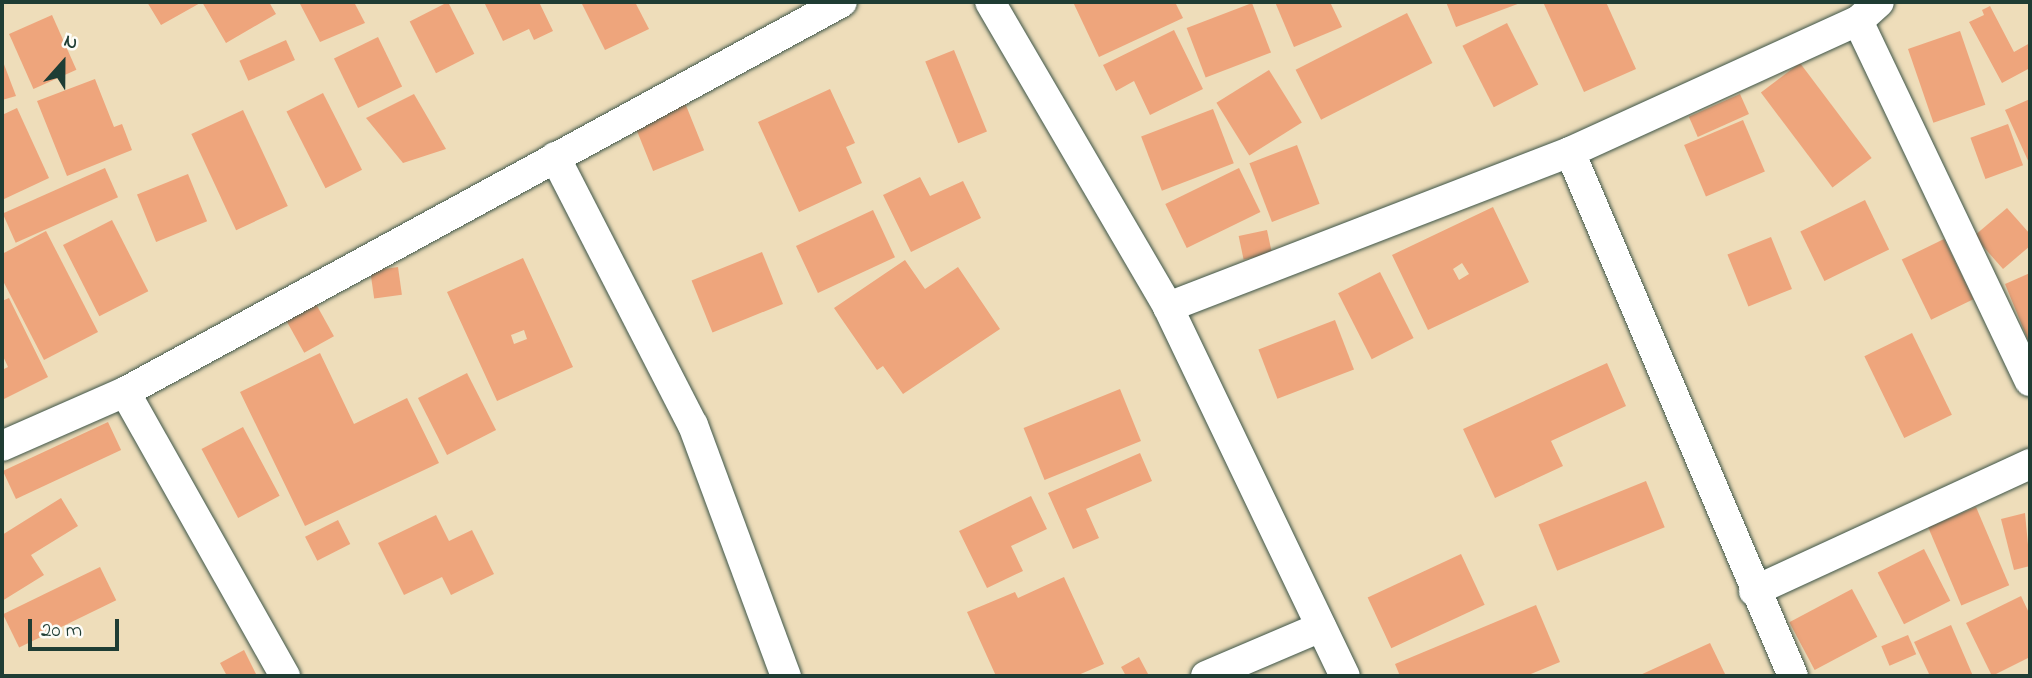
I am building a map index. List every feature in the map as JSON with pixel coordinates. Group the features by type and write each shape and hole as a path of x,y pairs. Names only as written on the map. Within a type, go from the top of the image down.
{"street":[{"path":"2,446 125,392 842,2"},
{"path":"990,2 1168,307 1345,676"},
{"path":"1168,307 1570,152 1868,11 2030,381"},
{"path":"1570,152 1754,591 1793,676"},
{"path":"555,158 693,425 786,676"},
{"path":"125,392 285,676"},
{"path":"1754,591 2030,464"},
{"path":"1206,676 1321,626"}],"building":[{"path":"147,2 202,2 161,25"},
{"path":"202,2 269,2 276,14 226,43"},
{"path":"299,2 354,2 365,23 320,42"},
{"path":"448,2 474,54 436,73 410,22"},
{"path":"484,2 539,2 553,31 534,40 529,29 503,41"},
{"path":"581,2 635,2 649,29 605,50"},
{"path":"1073,2 1175,2 1183,18 1099,57"},
{"path":"1275,2 1330,2 1342,27 1294,47"},
{"path":"1446,2 1523,2 1456,27"},
{"path":"1543,2 1606,2 1636,69 1584,92"},
{"path":"1252,3 1271,52 1206,78 1187,28"},
{"path":"1990,6 2014,52 2030,43 2030,68 2002,83 1969,22 1984,15 1982,10"},
{"path":"1407,13 1432,63 1321,120 1296,70"},
{"path":"52,15 76,70 33,89 9,34"},
{"path":"1507,23 1538,84 1494,107 1462,46"},
{"path":"1174,30 1203,89 1150,115 1134,81 1116,91 1103,65"},
{"path":"1960,31 1985,105 1933,123 1908,49"},
{"path":"378,37 402,86 358,108 334,58"},
{"path":"286,40 295,60 248,81 239,61"},
{"path":"954,50 987,132 958,143 925,62"},
{"path":"2,59 16,96 2,100"},
{"path":"1800,63 1872,158 1832,188 1761,92"},
{"path":"1269,70 1302,123 1249,155 1216,103"},
{"path":"95,79 114,127 122,124 132,150 67,176 37,101"},
{"path":"830,89 855,143 846,147 862,183 799,212 758,122"},
{"path":"323,93 362,170 326,188 286,112"},
{"path":"414,94 446,149 403,163 366,118"},
{"path":"1740,94 1749,114 1698,137 1689,117"},
{"path":"2030,99 2030,165 2005,110"},
{"path":"685,103 704,150 653,171 634,124"},
{"path":"17,108 49,178 2,200 2,115"},
{"path":"1213,109 1234,163 1162,191 1141,137"},
{"path":"243,110 288,206 236,230 191,134"},
{"path":"1743,120 1765,172 1706,197 1684,145"},
{"path":"2008,124 2023,165 1985,179 1970,138"},
{"path":"1297,145 1320,204 1272,222 1249,163"},
{"path":"105,168 118,197 16,243 3,214"},
{"path":"1239,168 1260,212 1187,248 1165,204"},
{"path":"188,174 207,221 156,242 137,195"},
{"path":"920,177 930,196 963,181 981,218 911,252 883,195"},
{"path":"1865,200 1889,249 1824,281 1800,232"},
{"path":"1493,207 1529,282 1428,330 1392,255","holes":["1462,263 1469,274 1459,280 1453,269"]},
{"path":"2007,208 2030,234 2030,246 2003,269 1974,236"},
{"path":"873,210 895,257 818,293 796,246"},
{"path":"112,220 148,291 99,316 63,245"},
{"path":"1267,230 1272,253 1244,260 1239,236"},
{"path":"46,231 98,332 44,360 2,279 2,254"},
{"path":"1771,237 1792,289 1748,307 1727,255"},
{"path":"1944,239 1973,299 1931,320 1902,260"},
{"path":"762,252 783,304 713,332 692,280"},
{"path":"523,258 573,367 497,401 447,292","holes":["524,330 527,339 514,344 511,335"]},
{"path":"905,260 925,289 958,267 1000,329 903,394 883,366 877,370 834,308"},
{"path":"398,267 402,295 374,299 370,271"},
{"path":"1380,272 1414,338 1372,359 1338,293"},
{"path":"2030,273 2030,345 2005,284"},
{"path":"9,298 48,377 2,400 2,370 8,367 2,354 2,301"},
{"path":"316,304 334,336 304,353 286,320"},
{"path":"1335,320 1354,369 1277,399 1258,349"},
{"path":"1912,333 1952,415 1904,438 1864,356"},
{"path":"320,353 354,424 407,398 439,463 305,526 240,392"},
{"path":"1607,363 1626,406 1551,441 1563,466 1495,498 1463,429"},
{"path":"467,373 496,430 447,455 418,398"},
{"path":"1120,389 1141,441 1045,480 1024,428"},
{"path":"108,422 121,450 16,499 3,471"},
{"path":"243,427 280,496 238,518 202,449"},
{"path":"1140,453 1152,481 1086,509 1099,538 1073,549 1048,493"},
{"path":"1646,481 1665,527 1557,571 1538,524"},
{"path":"1031,496 1047,529 1011,546 1023,571 987,588 959,531"},
{"path":"61,498 78,526 31,555 44,575 2,601 2,535"},
{"path":"1976,507 2009,585 1961,606 1928,527"},
{"path":"2025,513 2030,566 2014,570 2001,519"},
{"path":"436,515 449,541 472,530 494,574 451,595 442,577 404,595 378,543"},
{"path":"338,520 350,544 317,561 305,537"},
{"path":"1924,549 1950,601 1904,624 1878,573"},
{"path":"1461,554 1485,605 1391,648 1368,598"},
{"path":"100,567 116,600 19,648 3,614"},
{"path":"1064,577 1104,664 1076,676 996,676 967,612 1015,592 1018,598"},
{"path":"1852,589 1877,637 1815,670 1789,622"},
{"path":"2021,596 2030,615 2030,657 1992,676 1966,623"},
{"path":"1536,605 1560,662 1526,676 1400,676 1395,664"},
{"path":"1951,625 1973,676 1930,676 1914,642"},
{"path":"1908,635 1916,654 1890,666 1881,646"},
{"path":"1710,643 1726,676 1638,676"},
{"path":"244,650 257,676 227,676 220,663"},
{"path":"1139,657 1148,674 1126,676 1121,667"}]}
